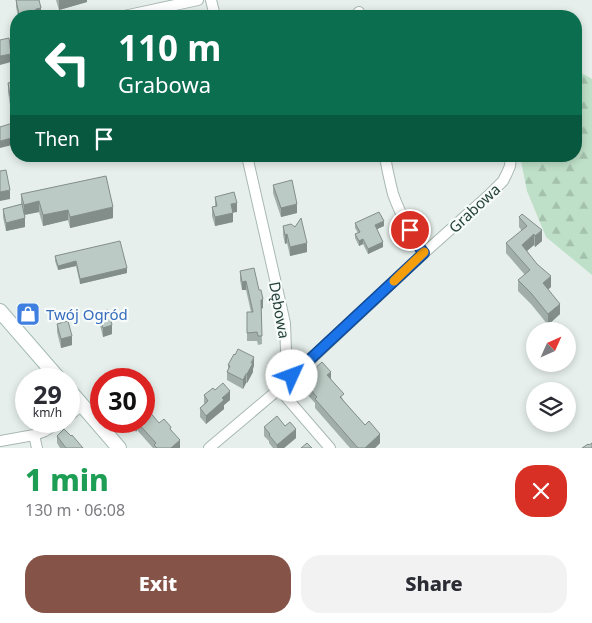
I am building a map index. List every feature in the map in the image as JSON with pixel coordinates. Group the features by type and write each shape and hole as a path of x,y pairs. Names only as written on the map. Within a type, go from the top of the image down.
{"street":[{"path":"152,10 198,0"},
{"name":"Dębowa","path":"248,162 285,323 286,351 279,389"},
{"path":"385,162 396,202 416,243 424,253"},
{"name":"Grabowa","path":"209,448 279,389 477,206 503,181 510,162"},
{"path":"0,311 49,368"},
{"path":"279,389 330,448"},
{"path":"80,403 119,448"},
{"path":"0,441 40,433"},
{"path":"34,435 37,448"}],"green space":[{"path":"582,73 592,79 592,275 546,237 527,191 521,162 582,162"}],"building":[{"path":"16,0 39,0 41,8 36,10 18,10"},
{"path":"9,38 10,54 0,56 0,40"},
{"path":"10,124 10,138 0,141 0,127"},
{"path":"6,170 10,190 0,192 0,171"},
{"path":"106,176 113,207 70,217 68,210 43,215 39,201 24,205 21,194"},
{"path":"292,180 297,204 281,208 273,185"},
{"path":"234,192 237,203 231,204 233,213 215,217 212,207 217,206 215,197"},
{"path":"22,204 25,218 6,223 3,209"},
{"path":"379,212 384,221 375,225 383,242 368,249 363,239 359,241 355,234 360,232 355,223"},
{"path":"522,214 542,230 535,236 534,234 522,245 537,264 551,276 543,283 560,304 548,314 518,280 530,270 506,243 527,226 519,217"},
{"path":"301,218 307,243 290,247 283,226 291,224 295,227"},
{"path":"120,241 127,268 80,279 76,261 58,266 55,256"},
{"path":"254,268 263,299 261,300 262,336 258,336 257,332 247,333 247,312 253,312 246,281 242,282 240,271"},
{"path":"108,310 112,325 103,328 99,312"},
{"path":"68,321 72,336 61,339 57,324"},
{"path":"238,349 254,357 251,363 253,363 243,380 227,372 230,366 228,365"},
{"path":"322,362 331,372 327,375 344,394 340,397 365,425 369,421 380,434 365,448 358,448 315,399 317,397 302,380"},
{"path":"223,383 230,391 222,398 224,400 206,416 200,408 208,401 204,395 213,388 215,390"},
{"path":"277,416 285,426 290,422 296,429 277,445 264,427"},
{"path":"155,418 159,423 164,419 180,440 171,448 157,448 154,445 156,443 147,433 155,433"},
{"path":"60,433 68,433 83,448 66,448 57,436"},
{"path":"307,443 312,448 301,448"},
{"path":"592,443 592,448 582,448 588,444"}],"slow traffic":[{"path":"394,281 424,252"}],"place":[{"name":"Twój Ogród","path":"28,314"}],"route":[{"path":"292,376 424,253 416,243 410,230"}]}
